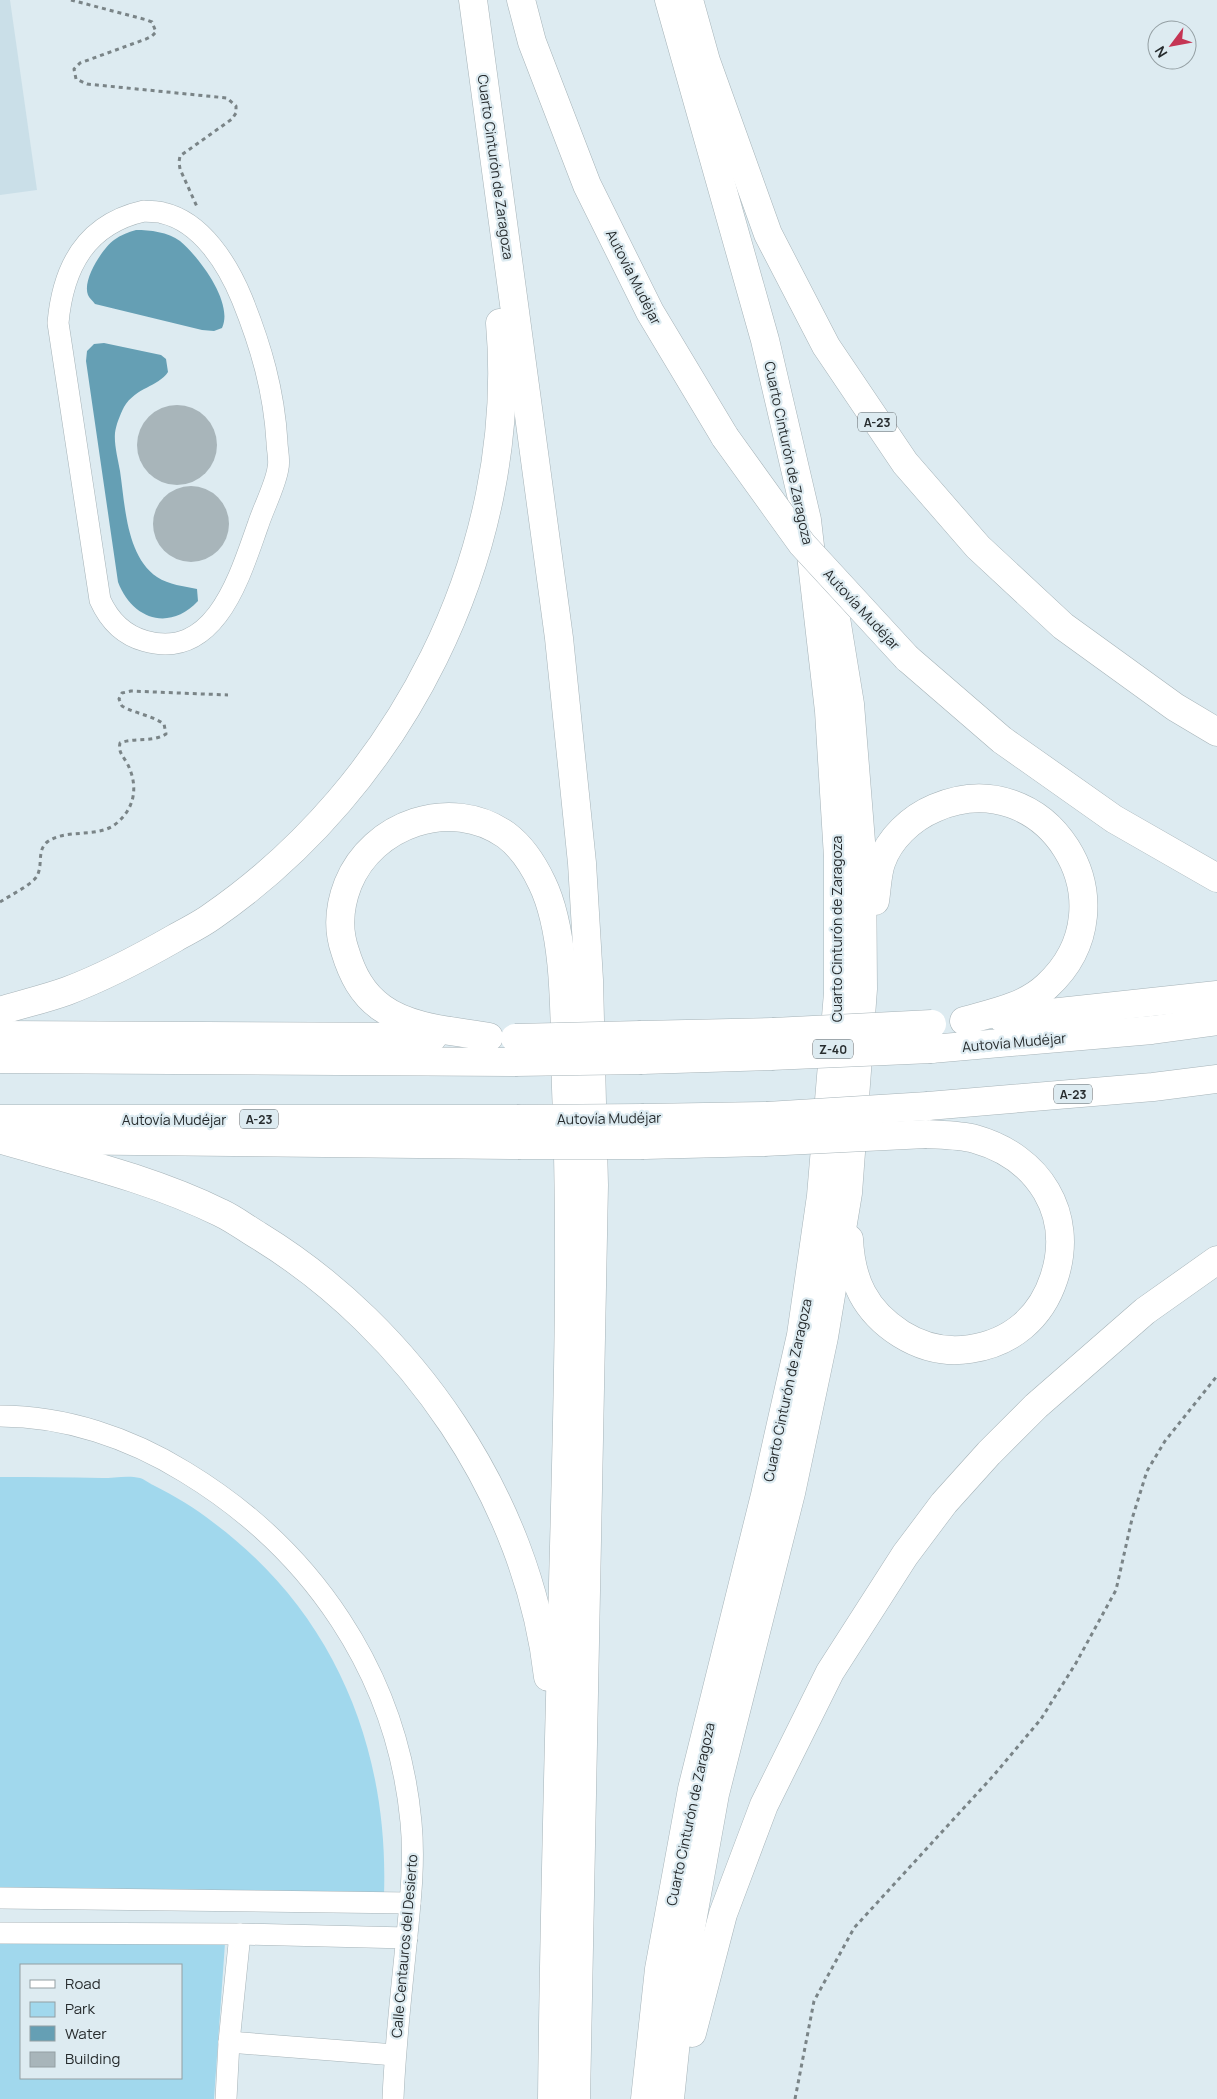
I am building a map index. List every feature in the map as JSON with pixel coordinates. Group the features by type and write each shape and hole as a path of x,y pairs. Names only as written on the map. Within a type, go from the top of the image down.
{"highway":[{"path":"0,1010 67,991 142,957 210,918 269,872 323,819 368,766 410,702 446,632 470,572 491,492 500,419 503,353 472,0"},
{"name":"Cuarto Cinturón de Zaragoza","path":"472,0 558,638 582,863 589,980 594,1185 576,2099"},
{"name":"Autovía Mudéjar","path":"521,0 532,42 587,184 650,312 725,437 802,544 907,658 1002,740 1114,819 1217,878"},
{"name":"Cuarto Cinturón de Zaragoza","path":"646,2099 660,1969 692,1789 765,1495 801,1335 821,1196 838,992 838,857 829,711 806,520 765,340 669,0"},
{"name":"A-23","path":"689,0 706,61 768,234 826,346 905,463 978,547 1063,626 1175,707 1217,732"},
{"path":"765,340 820,516 850,704 862,854 863,989"},
{"path":"670,2099 683,1972 715,1794 791,1493 824,1336 848,1193 863,989 881,864 888,847 900,833 913,820 928,810 964,798 995,800 1013,804 1032,814 1045,824 1061,840 1073,858 1084,898 1084,916 1080,933 1072,954 1046,987 1029,998 1004,1009 964,1021 932,1036"},
{"path":"506,1046 422,1025 383,1009 367,995 356,980 344,952 339,926 341,905 354,869 366,852 396,829 418,821 449,817 480,823 506,835 532,865 544,886 552,909 558,940 562,988 570,1183 569,1347 553,1955 552,2099"},
{"path":"964,1021 1217,995"},
{"name":"Autovía Mudéjar","path":"0,1059 506,1046 642,1047 772,1044 932,1036 1152,1030 1217,1021"},
{"path":"0,1035 506,1046"},
{"name":"Autovía Mudéjar","path":"1,1133 644,1132 766,1129 928,1106 1152,1087 1217,1079"},
{"path":"766,1129 926,1134 974,1138 1014,1155 1039,1180 1053,1204 1060,1227 1061,1245 1058,1268 1048,1296 1036,1314 1020,1329 1003,1340 984,1347 962,1350 940,1349 924,1345 893,1328 868,1303 858,1288 852,1271 848,1193"},
{"path":"1,1133 154,1185 221,1213 291,1256 354,1308 411,1366 462,1438 499,1504 528,1582 545,1652 558,1771"},
{"path":"683,2099 693,2024 723,1914 764,1805 830,1672 905,1555 944,1504 989,1453 1036,1406 1088,1359 1145,1311 1217,1260"}],"street":[{"path":"144,211 163,212 178,218 196,231 220,259 236,284 262,352 270,386 276,429 278,468 239,578 221,610 213,621 194,637 165,644 135,638 122,631 112,621 100,600 58,323 60,298 66,279 82,249 98,232 112,222 144,211"},
{"name":"Calle Centauros del Desierto","path":"0,1416 35,1418 89,1429 121,1440 162,1458 204,1483 240,1509 286,1550 308,1574 335,1611 354,1642 388,1716 407,1788 411,1822 413,1874 395,2055 393,2099"},
{"path":"0,1898 410,1904"},
{"path":"0,1933 240,1934 406,1938"},
{"path":"226,2099 229,2042 240,1934"},
{"path":"229,2042 395,2055"}],"path":[{"path":"71,0 147,20 152,22 156,32 146,39 80,63 74,69 76,79 87,84 227,98 236,106 236,113 232,119 180,156 180,169 200,217 196,231"},
{"path":"0,902 36,878 40,870 41,852 46,843 59,837 106,830 118,823 126,814 135,790 133,775 119,750 120,743 130,739 156,740 166,734 164,724 154,717 134,712 122,706 119,699 122,692 228,695"},
{"path":"795,2099 814,2001 854,1928 994,1775 1041,1719 1076,1663 1116,1590 1132,1519 1147,1471 1165,1441 1217,1376"}],"shaded area":[{"path":"0,0 10,0 37,190 0,195"}],"green space":[{"path":"0,1477 135,1477 145,1480 200,1512 214,1523 256,1559 292,1598 322,1641 346,1687 364,1736 376,1787 383,1840 384,1895 0,1891"},
{"path":"0,1940 225,1943 214,2099 0,2099"}],"water":[{"path":"136,230 170,235 188,248 205,269 219,294 223,306 224,318 222,328 214,331 202,330 95,304 89,296 87,289 90,273 94,265 109,244 125,234"},
{"path":"104,343 161,355 166,359 168,372 164,377 135,395 124,407 117,423 115,438 126,514 133,543 139,556 147,568 162,580 197,589 198,601 187,611 175,616 164,618 152,617 142,612 132,605 124,595 118,582 86,361 87,351 94,344"}],"building":[{"path":"177,405 192,408 205,417 214,430 217,445 214,460 205,473 192,482 177,485 162,482 149,473 140,460 137,445 140,430 149,417 162,408"},
{"path":"184,486 198,486 212,492 223,503 229,517 226,539 218,551 198,562 184,562 170,556 159,545 153,531 153,517 159,503 170,492"}]}
